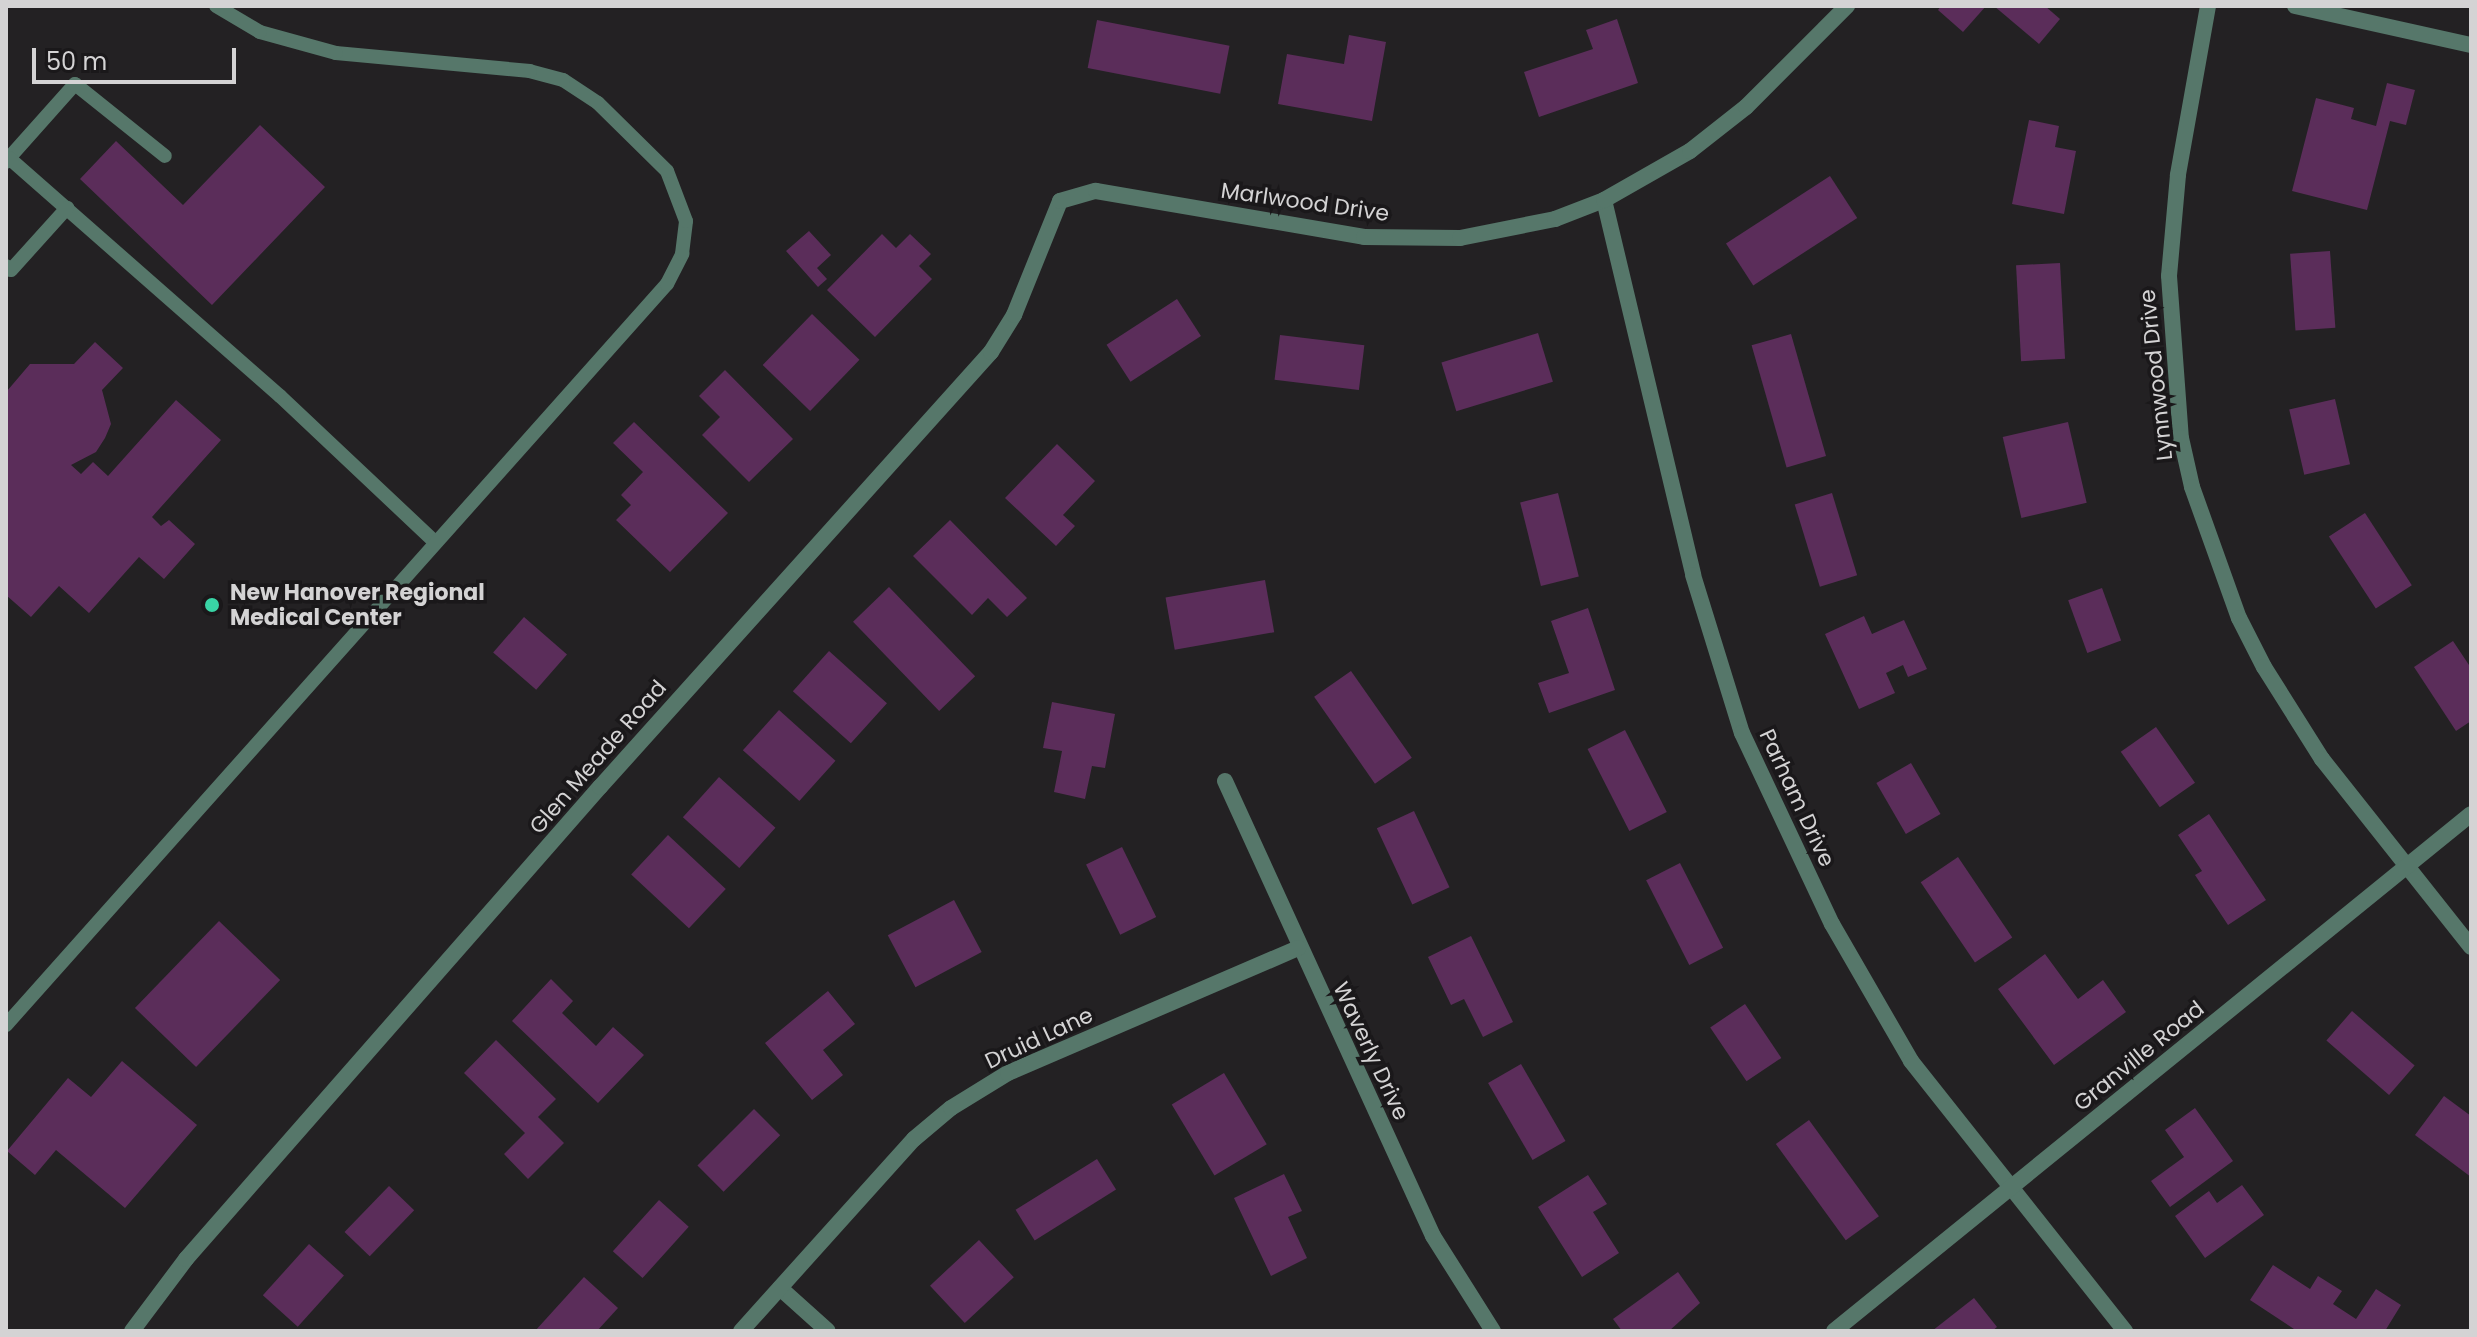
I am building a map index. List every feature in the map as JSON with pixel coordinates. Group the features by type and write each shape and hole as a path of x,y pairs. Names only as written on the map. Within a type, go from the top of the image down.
{"street":[{"name":"Marlwood Drive","path":"1066,196 1096,191 1364,237 1460,238 1555,219 1604,200 1690,151 1746,107 1847,6"},
{"name":"Lynnwood Drive","path":"2208,6 2178,175 2169,276 2181,438 2192,487 2233,605 2264,667 2322,759 2471,947"},
{"path":"2295,6 2471,45"},
{"name":"Glen Meade Road","path":"132,1331 186,1259 991,352 1034,271 1051,213 1066,196"},
{"name":"Parham Drive","path":"1604,200 1693,575 1742,733 1875,1004 2009,1189 2125,1331"},
{"name":"Waverly Drive","path":"1225,781 1298,948 1433,1236 1493,1331"},
{"name":"Granville Road","path":"1834,1331 2471,814"},
{"name":"Druid Lane","path":"741,1331 914,1139 951,1108 1008,1073 1298,948"},
{"path":"780,1288 828,1331"}],"lane":[{"path":"6,1025 667,284 682,254 686,221 677,188 625,128 563,80 530,71 336,53 260,32 216,6"},
{"path":"165,156 75,84 8,160 67,208 435,542"},
{"path":"6,266 11,270 67,208"}],"building":[{"path":"1941,6 1986,6 1963,32 1938,10"},
{"path":"1994,6 2045,6 2060,19 2039,44"},
{"path":"1617,19 1638,83 1539,117 1524,72 1593,49 1586,30"},
{"path":"1097,20 1230,46 1220,94 1088,68"},
{"path":"1349,35 1386,42 1372,121 1278,104 1287,54 1344,64"},
{"path":"2387,83 2415,90 2406,125 2390,121 2367,210 2292,191 2316,98 2354,108 2351,119 2376,126"},
{"path":"2029,120 2059,126 2055,147 2076,151 2064,214 2012,204"},
{"path":"260,125 325,187 212,305 80,179 116,141 183,205"},
{"path":"1830,176 1857,218 1753,285 1726,244"},
{"path":"809,231 831,255 817,268 827,279 818,287 786,251"},
{"path":"882,234 896,248 910,234 931,254 919,266 932,279 875,337 827,290"},
{"path":"2330,251 2335,328 2295,331 2290,254"},
{"path":"2060,263 2065,359 2021,361 2016,265"},
{"path":"1177,299 1201,336 1131,382 1107,345"},
{"path":"812,314 859,360 810,411 763,365"},
{"path":"1538,333 1553,382 1456,411 1441,363"},
{"path":"1791,334 1826,456 1787,467 1752,345"},
{"path":"1280,335 1364,345 1359,390 1275,380"},
{"path":"95,342 123,368 102,390 111,424 105,438 96,452 71,465 81,474 93,462 108,476 176,400 221,440 152,517 161,526 169,520 195,544 164,579 139,557 89,613 59,586 31,617 6,595 7,391 30,364 74,364"},
{"path":"725,370 793,439 749,482 702,435 720,417 699,396"},
{"path":"2335,399 2350,464 2304,475 2289,410"},
{"path":"634,422 728,513 670,572 616,520 631,505 621,495 643,472 613,443"},
{"path":"2068,422 2087,503 2021,518 2003,437"},
{"path":"1057,444 1095,481 1063,515 1075,526 1056,546 1005,498"},
{"path":"1558,493 1579,576 1541,586 1520,502"},
{"path":"1832,493 1857,575 1820,587 1795,504"},
{"path":"2365,513 2412,585 2376,609 2329,536"},
{"path":"950,520 1027,598 1007,617 988,598 972,615 913,556"},
{"path":"1265,580 1274,632 1175,650 1166,598"},
{"path":"889,587 975,676 939,711 853,622"},
{"path":"2102,588 2121,641 2087,653 2068,600"},
{"path":"1588,608 1615,690 1549,713 1538,683 1569,673 1551,621"},
{"path":"1864,616 1872,634 1904,620 1927,669 1908,677 1903,665 1886,673 1895,693 1859,709 1825,634"},
{"path":"524,617 567,654 536,690 493,652"},
{"path":"2453,641 2471,668 2471,721 2456,731 2414,667"},
{"path":"829,651 887,703 851,743 793,691"},
{"path":"1351,671 1412,758 1375,784 1314,697"},
{"path":"1052,702 1115,714 1105,768 1092,766 1085,799 1054,792 1062,751 1043,748"},
{"path":"779,710 835,761 799,801 743,750"},
{"path":"2156,727 2195,783 2160,807 2121,752"},
{"path":"1625,730 1667,812 1629,831 1588,749"},
{"path":"1911,763 1940,814 1906,834 1876,783"},
{"path":"719,777 775,828 739,868 683,817"},
{"path":"1414,811 1449,887 1412,904 1377,828"},
{"path":"2209,814 2266,900 2228,925 2195,875 2202,871 2178,835"},
{"path":"668,835 726,889 689,928 631,874"},
{"path":"1122,847 1156,917 1120,935 1086,865"},
{"path":"1958,857 2012,937 1975,963 1921,882"},
{"path":"1680,863 1723,948 1689,965 1646,880"},
{"path":"954,900 982,952 915,987 888,935"},
{"path":"219,921 280,980 196,1067 135,1008"},
{"path":"1471,936 1513,1022 1483,1037 1464,999 1451,1005 1428,957"},
{"path":"2045,954 2078,999 2103,980 2126,1012 2054,1065 1998,989"},
{"path":"551,979 573,1001 562,1013 596,1046 613,1027 644,1055 598,1103 512,1021"},
{"path":"828,991 855,1024 823,1050 843,1075 812,1100 765,1043"},
{"path":"1745,1004 1781,1058 1747,1081 1710,1027"},
{"path":"2352,1011 2415,1065 2389,1095 2326,1040"},
{"path":"496,1040 556,1099 538,1117 564,1143 528,1179 504,1154 525,1133 464,1073"},
{"path":"122,1061 197,1125 125,1208 56,1150 35,1175 7,1151 68,1078 91,1097"},
{"path":"1521,1064 1566,1141 1533,1160 1488,1083"},
{"path":"1224,1073 1267,1144 1214,1176 1172,1104"},
{"path":"2444,1096 2471,1116 2471,1177 2415,1135"},
{"path":"2195,1108 2233,1161 2170,1207 2151,1181 2184,1157 2165,1130"},
{"path":"754,1109 780,1135 724,1192 697,1166"},
{"path":"1809,1120 1879,1216 1846,1240 1776,1144"},
{"path":"1097,1159 1116,1190 1035,1240 1016,1210"},
{"path":"1284,1174 1302,1211 1288,1217 1307,1258 1271,1276 1234,1198"},
{"path":"1588,1175 1607,1204 1593,1212 1619,1253 1582,1277 1538,1207"},
{"path":"2242,1185 2264,1215 2205,1258 2175,1216 2209,1191 2217,1203"},
{"path":"389,1186 414,1210 370,1256 345,1232"},
{"path":"659,1200 689,1227 643,1278 613,1251"},
{"path":"979,1240 1014,1277 965,1323 930,1286"},
{"path":"309,1244 344,1275 298,1327 263,1295"},
{"path":"2273,1265 2310,1289 2318,1276 2342,1291 2333,1304 2356,1319 2376,1289 2401,1305 2385,1331 2297,1331 2250,1300"},
{"path":"1678,1272 1700,1303 1669,1331 1622,1331 1613,1319"},
{"path":"584,1277 618,1308 597,1331 535,1331"},
{"path":"1974,1298 1997,1327 1992,1331 1932,1331"}],"place":[{"name":"New Hanover Regional Medical Center","path":"212,605"}]}
